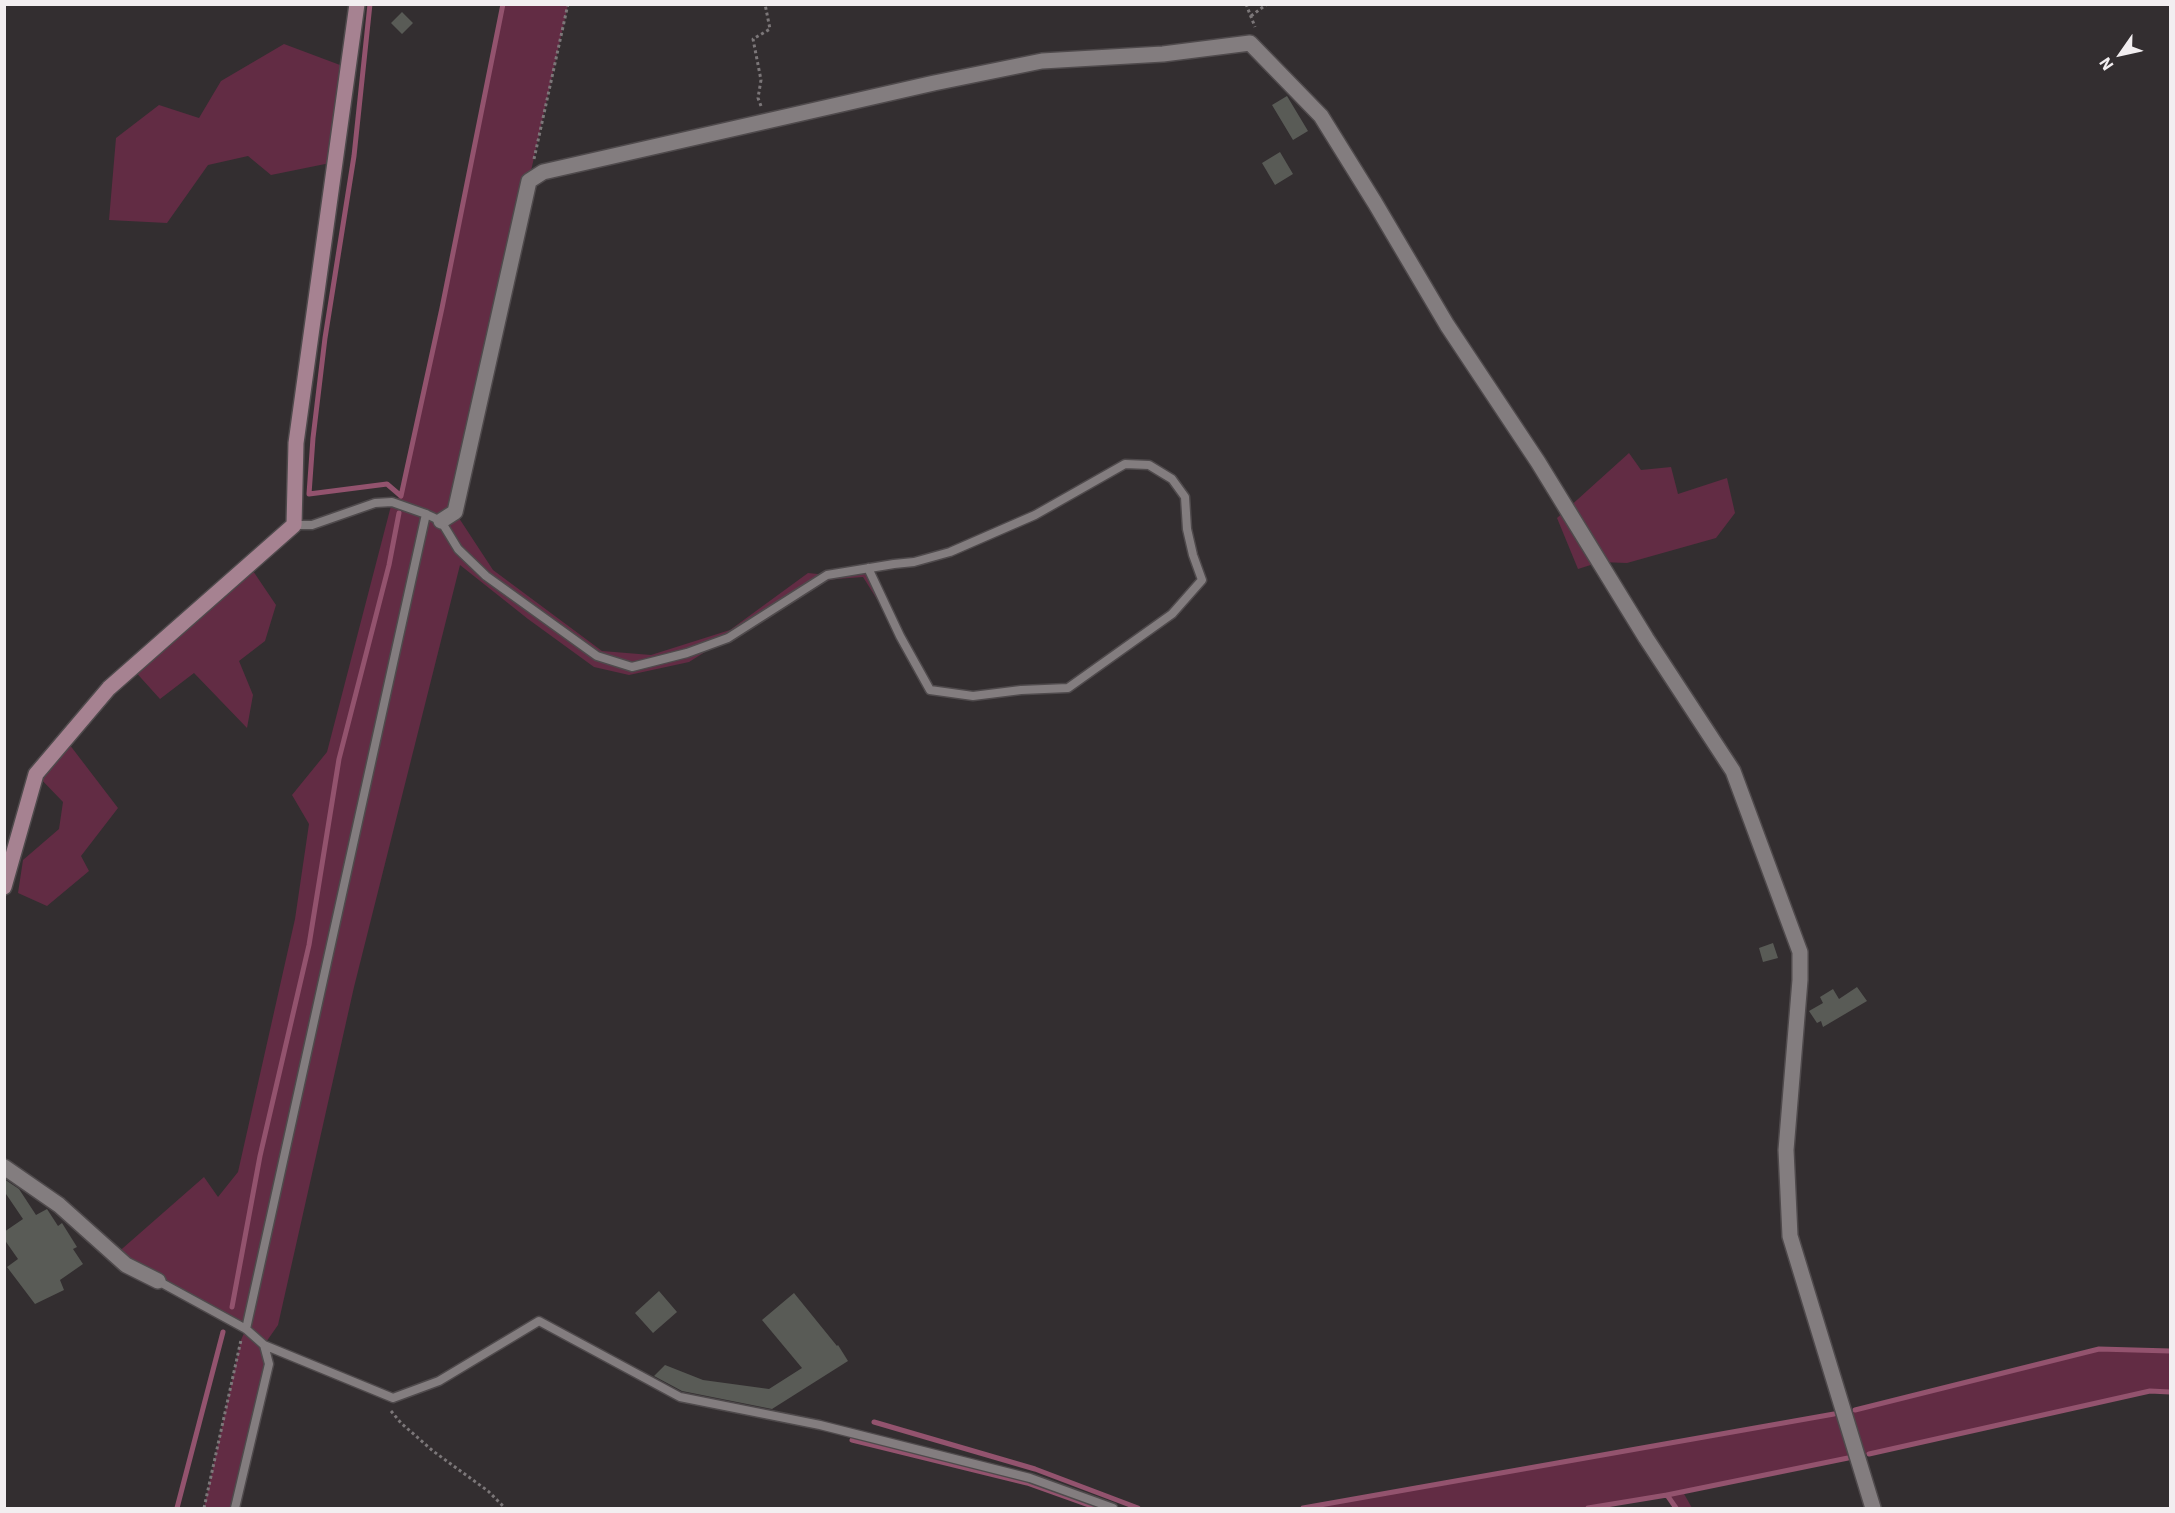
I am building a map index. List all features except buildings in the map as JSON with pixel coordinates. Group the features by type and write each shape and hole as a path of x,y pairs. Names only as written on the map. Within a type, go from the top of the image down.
{"street":[{"path":"4,887 36,774 109,688 294,525 296,443 357,4"},
{"path":"441,521 454,512 529,181 543,171 1042,61 1162,54 1250,44 1322,116 1447,326 1538,462 1646,638 1733,771 1800,952 1800,980 1786,1150 1790,1236 1873,1509"},
{"path":"4,1167 59,1205 126,1265 158,1281"}],"lane":[{"path":"294,525 312,525 375,504 392,502 426,514 441,521 458,549 486,576 597,656 632,668 687,653 728,638 827,575 868,568 914,562 950,552 1035,514 1125,464 1149,465 1172,479 1185,497 1187,529 1202,580 1172,614 1068,688 1021,690 974,696 930,690 900,636 868,568"},
{"path":"246,1329 426,514"},
{"path":"158,1281 246,1329 264,1345 393,1398 439,1382 539,1321 680,1397 820,1425 1030,1478 1113,1509"},
{"path":"235,1509 269,1364 264,1345"}],"path":[{"path":"529,181 568,4"},
{"path":"765,4 770,29 753,39 761,80 758,98 768,120"},
{"path":"1245,4 1255,26 1250,44"},
{"path":"1251,16 1268,4"},
{"path":"204,1509 241,1340 246,1329"},
{"path":"375,1391 401,1423 433,1451 488,1491 505,1509"}],"shaded area":[{"path":"503,5 568,5 455,512 493,570 602,651 651,655 730,630 808,573 827,575 868,568 900,636 863,577 836,579 815,583 689,662 629,675 594,667 460,565 354,987 278,1325 264,1345 269,1364 235,1508 204,1508 241,1340 246,1329 115,1255 204,1177 218,1197 238,1172 295,919 309,824 292,795 327,752 392,502 401,496 443,304"},
{"path":"284,44 348,68 335,162 271,175 248,156 208,165 167,223 109,220 116,138 159,105 199,118 221,81"},
{"path":"1629,453 1641,470 1671,467 1678,494 1727,478 1735,513 1716,538 1627,563 1600,562 1578,569 1557,518"},
{"path":"249,565 276,605 265,641 239,661 253,695 247,728 194,673 160,699 132,668"},
{"path":"66,740 118,808 81,856 89,871 47,906 18,893 23,860 59,829 63,802 36,774"},
{"path":"2099,1349 2170,1351 2170,1392 2150,1391 1683,1492 1692,1508 1675,1508 1667,1495 1588,1508 1303,1508 1844,1413"}],"waterway":[{"path":"370,4 354,156 325,338 309,494 387,484 401,496 442,308 503,4"},
{"path":"232,1307 260,1156 309,945 339,759 389,565 399,513"},
{"path":"177,1508 223,1332"},
{"path":"1855,1410 2099,1349 2170,1351"},
{"path":"1869,1454 2150,1391 2170,1392"},
{"path":"1303,1508 1834,1414"},
{"path":"874,1422 1035,1469 1138,1508"},
{"path":"852,1440 1027,1483 1097,1508"},
{"path":"1667,1495 1848,1458"},
{"path":"1588,1508 1667,1495 1676,1508"}]}
